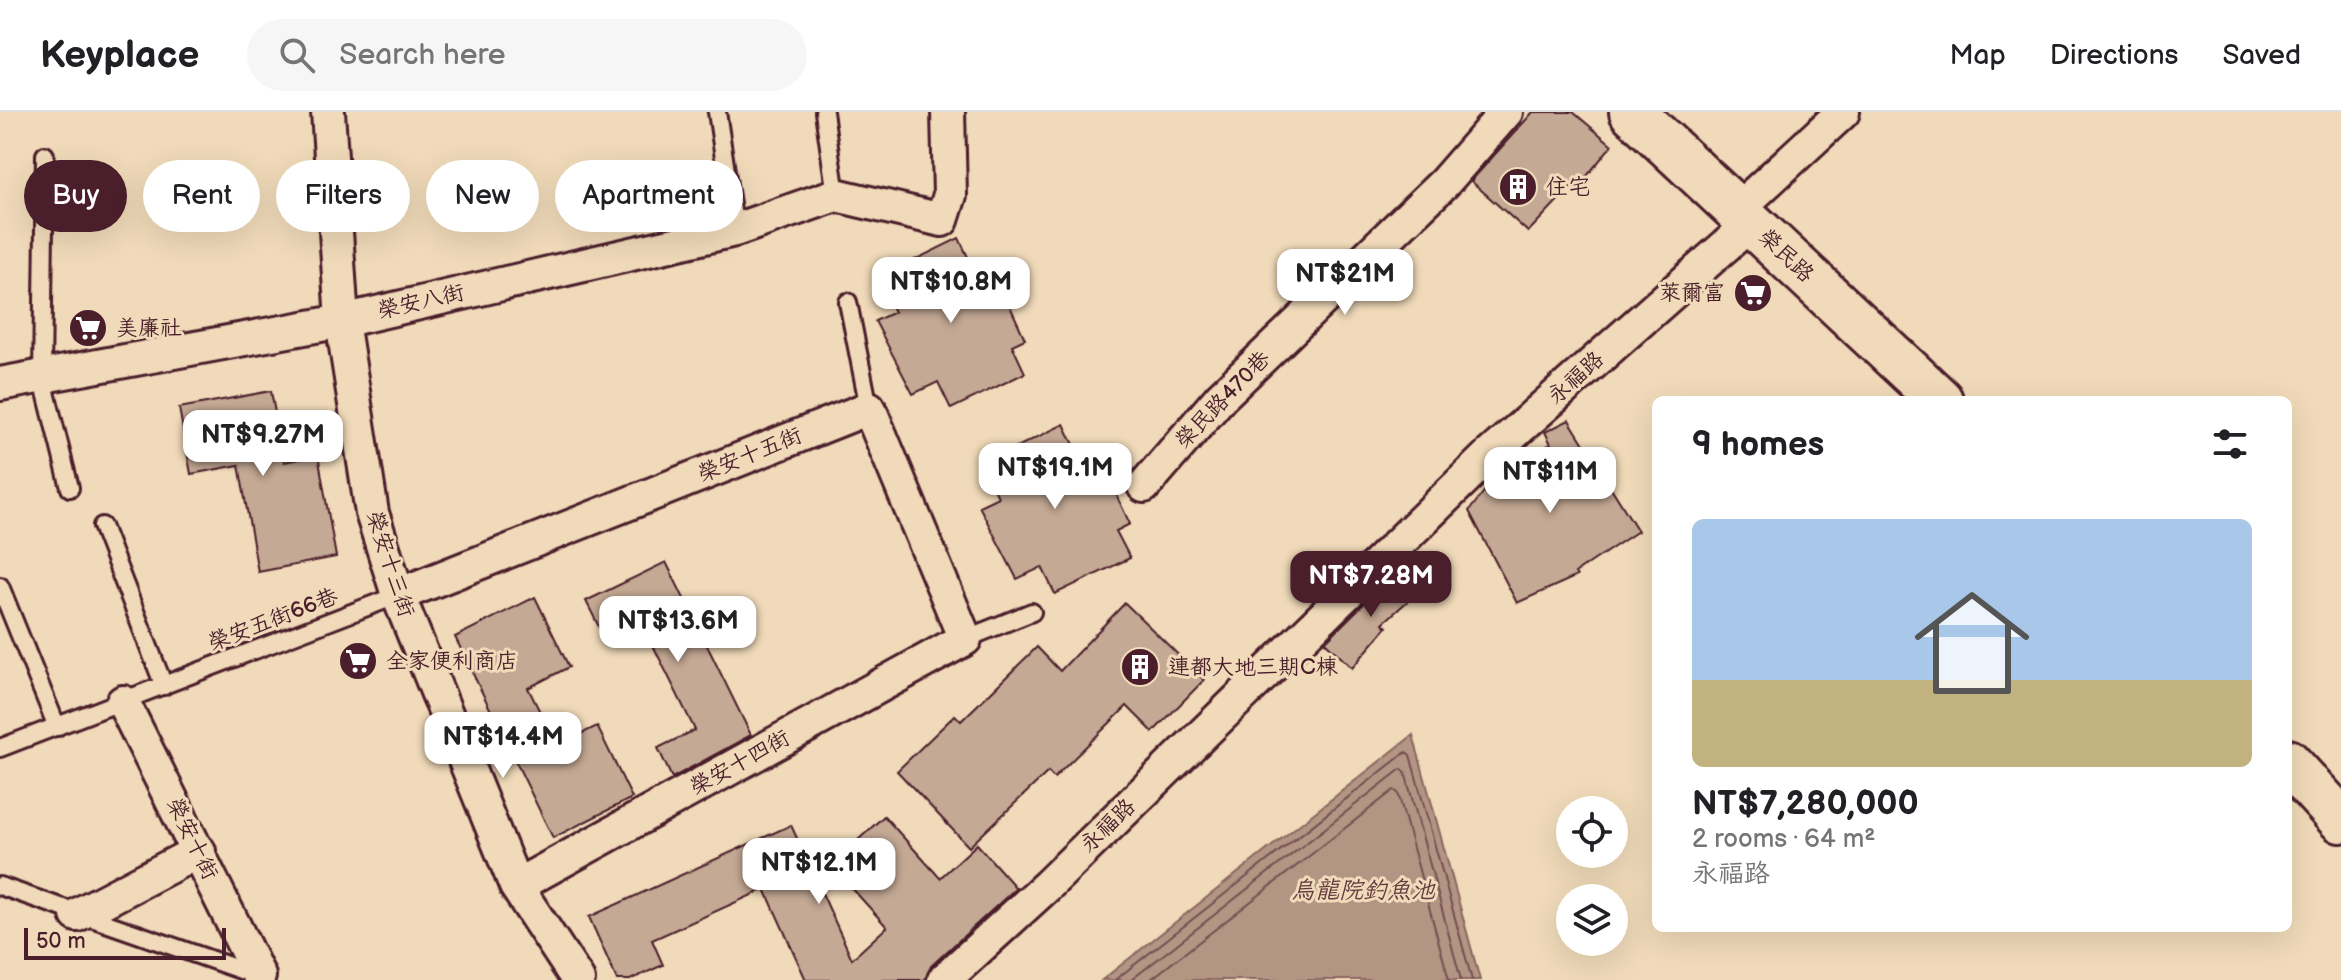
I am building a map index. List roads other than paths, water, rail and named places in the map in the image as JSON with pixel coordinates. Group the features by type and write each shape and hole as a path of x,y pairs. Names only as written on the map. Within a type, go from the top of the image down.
{"street":[{"name":"榮安十三街","path":"328,112 342,321 372,513 398,595 516,886 578,980"},
{"path":"836,195 942,220 950,195 948,112"},
{"name":"榮民路470巷","path":"1144,486 1221,397 1444,183 1506,112"},
{"name":"榮民路","path":"1632,112 1936,396"},
{"path":"1737,210 1843,112"},
{"name":"榮安八街","path":"743,227 836,195"},
{"name":"永福路","path":"944,980 1048,885 1487,457 1748,226 1737,210"},
{"name":"榮安八街","path":"0,384 342,321 726,232"},
{"path":"869,408 965,639"},
{"name":"榮安十五街","path":"398,595 869,408"},
{"name":"榮安十四街","path":"516,886 965,639"},
{"name":"榮安十街","path":"123,702 265,978"},
{"path":"2292,766 2341,820"},
{"path":"77,915 199,851"}],"lane":[{"path":"717,112 724,160"},
{"path":"824,112 836,195"},
{"path":"45,155 42,376 70,488"},
{"path":"848,302 869,408"},
{"path":"102,526 164,686"},
{"path":"0,586 57,727"},
{"name":"榮安五街66巷","path":"0,748 398,595"},
{"path":"965,639 1032,612"},
{"path":"0,886 265,978"}],"water":[{"name":"烏龍院釣魚池","path":"1413,735 1480,980 1102,980"}],"place":[{"name":"住宅","path":"1518,187"},
{"name":"萊爾富","path":"1753,293"},
{"name":"美廉社","path":"88,328"},
{"name":"全家便利商店","path":"358,661"},
{"name":"連都大地三期C棟","path":"1140,667"}]}
